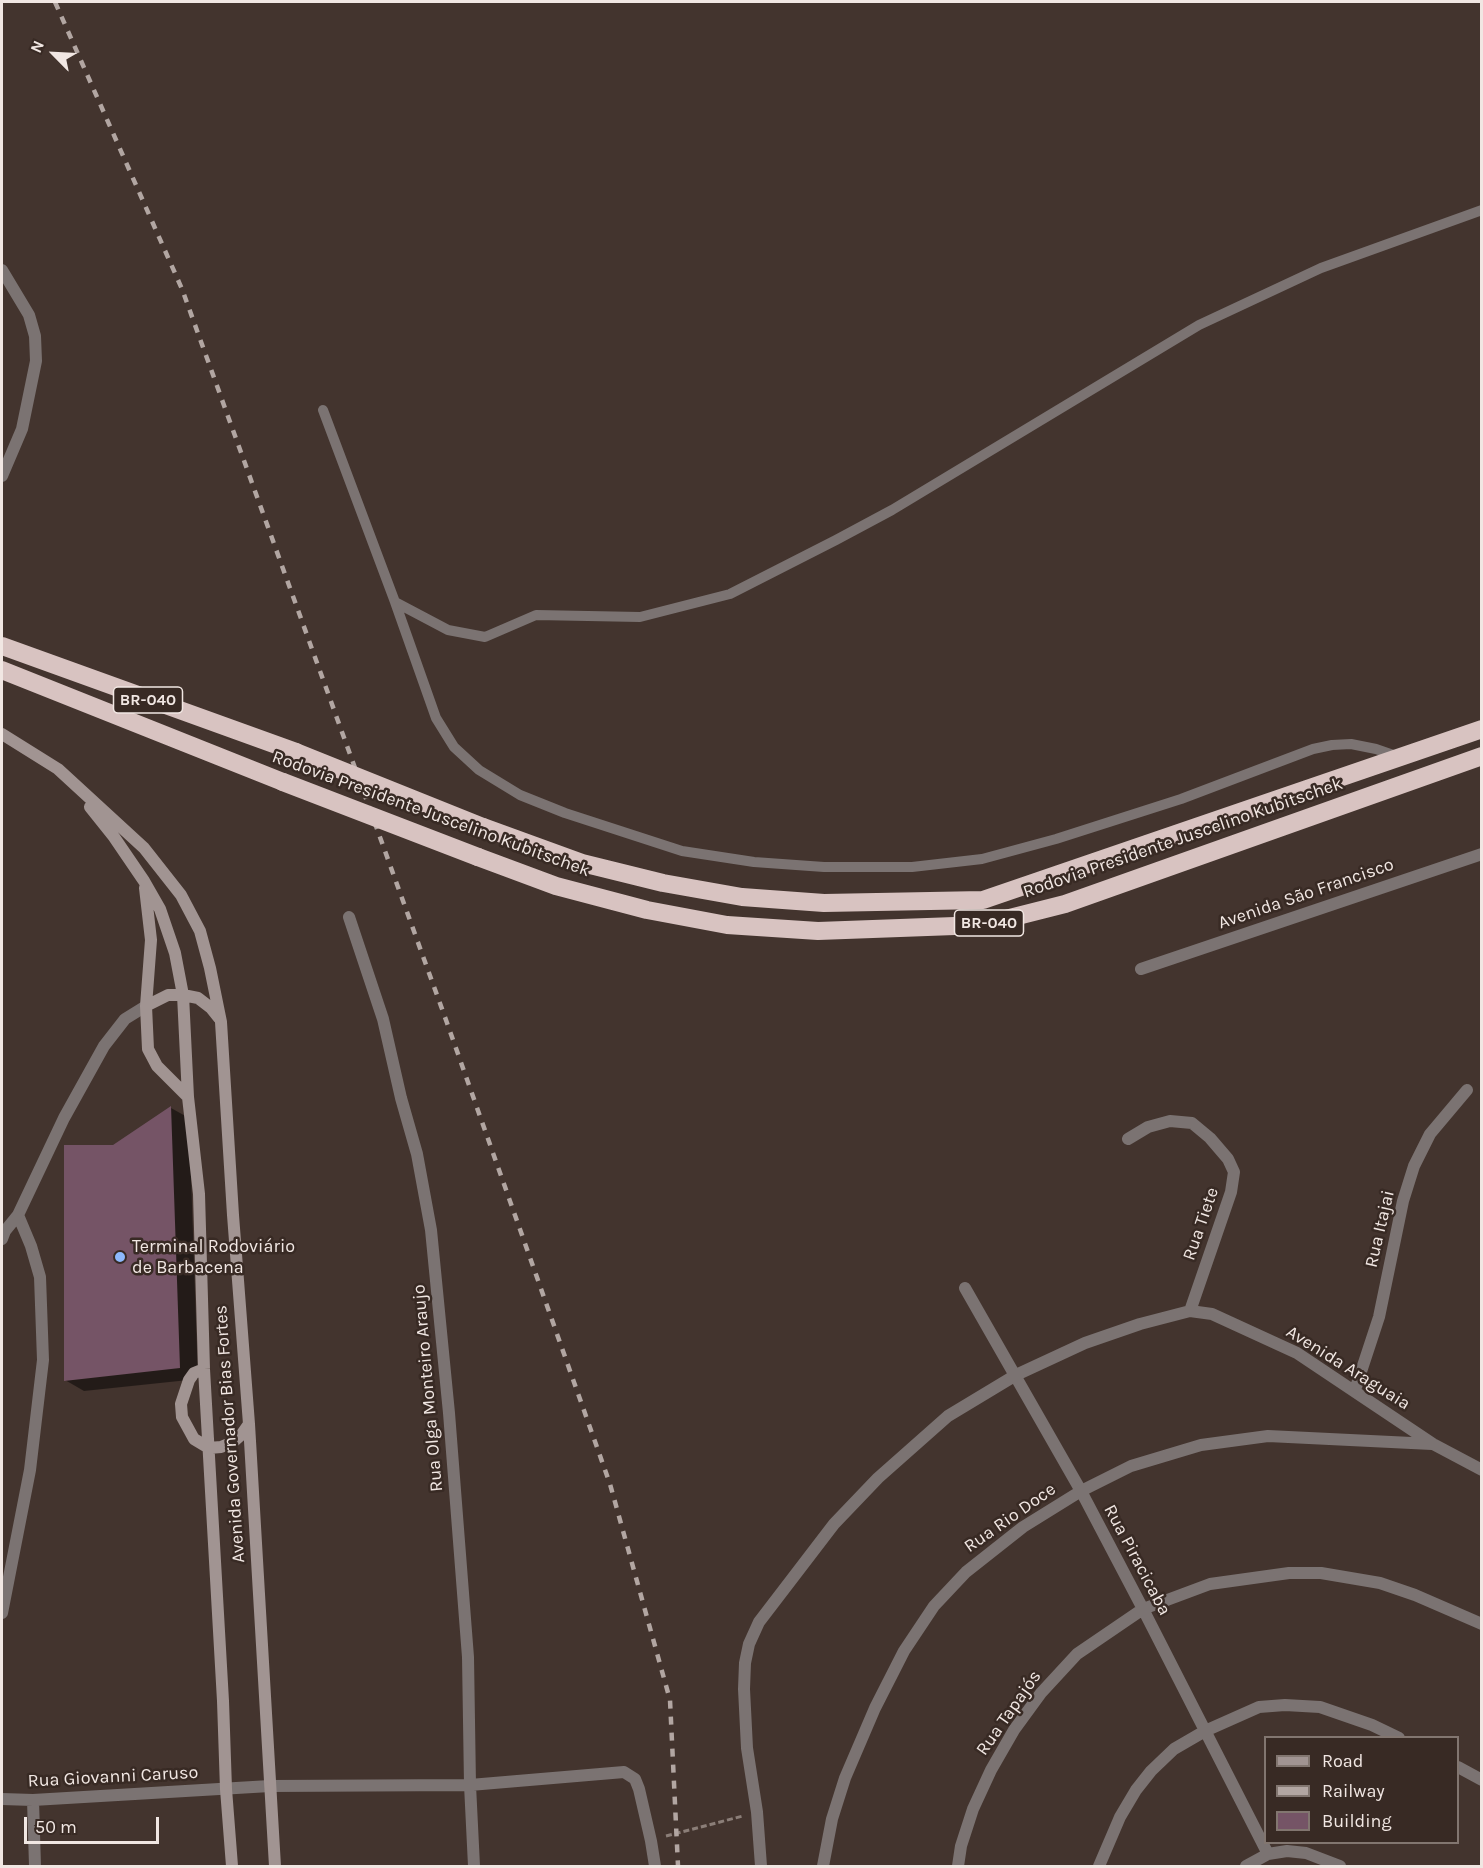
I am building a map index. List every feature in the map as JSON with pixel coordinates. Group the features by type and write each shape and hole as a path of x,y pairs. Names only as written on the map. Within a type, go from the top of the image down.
{"highway":[{"name":"Rodovia Presidente Juscelino Kubitschek","path":"2,646 296,752 582,863 663,883 742,897 824,903 983,900 1482,729"},
{"name":"Rodovia Presidente Juscelino Kubitschek","path":"2,670 283,782 556,886 647,909 727,925 818,931 982,925 1065,904 1482,756"}],"main road":[{"name":"Avenida Governador Bias Fortes","path":"2,734 58,769 144,848 181,895 200,931 210,968 221,1022 249,1424 274,1866"},
{"name":"Avenida Governador Bias Fortes","path":"58,769 114,837 160,909 175,953 183,995 188,1097 199,1194 204,1368 232,1866"},
{"path":"144,881 151,940 146,1006 148,1049 157,1066 188,1097"},
{"path":"146,1006 168,995 198,998 211,1008 221,1022"},
{"path":"204,1368 194,1373 189,1380 181,1404 186,1426 194,1439 209,1448 221,1447 242,1434 249,1424"}],"street":[{"path":"2,270 29,315 35,336 36,362 22,429 2,476"},
{"name":"Avenida São Francisco","path":"1141,969 1482,854"},
{"name":"Rua Olga Monteiro Araujo","path":"349,917 383,1019 401,1098 417,1154 431,1230 449,1413 468,1657 474,1866"},
{"path":"2,1239 5,1231 18,1215 64,1118 104,1046 125,1019 146,1006"},
{"name":"Rua Itajai","path":"1355,1390 1379,1317 1403,1201 1414,1166 1430,1134 1467,1090"},
{"name":"Rua Tiete","path":"1128,1139 1148,1127 1170,1121 1192,1123 1210,1138 1228,1159 1234,1172 1231,1192 1190,1311"},
{"path":"2,1613 30,1470 44,1360 40,1277 31,1246 18,1215"},
{"name":"Rua Piracicaba","path":"966,1288 1081,1491 1268,1854"},
{"path":"761,1866 757,1812 747,1748 745,1663 749,1644 759,1622 784,1587 834,1524 913,1446 948,1416 1016,1375 1085,1343 1140,1324 1190,1311"},
{"name":"Avenida Araguaia","path":"1190,1311 1212,1314 1297,1353 1433,1444 1482,1470"},
{"name":"Rua Rio Doce","path":"823,1866 832,1819 845,1778 875,1708 904,1651 934,1606 966,1572 1023,1527 1081,1491 1131,1466 1201,1445 1279,1436 1433,1444"},
{"name":"Rua Tapajós","path":"958,1866 961,1846 973,1809 991,1770 1014,1730 1041,1693 1077,1654 1143,1609 1210,1584 1289,1573 1321,1573 1380,1583 1482,1624"},
{"path":"1099,1866 1120,1817 1136,1790 1174,1749 1205,1731 1259,1707 1285,1705 1320,1707 1397,1736"},
{"path":"1459,1768 1482,1780"},
{"name":"Rua Giovanni Caruso","path":"2,1799 33,1800 270,1786 470,1785 624,1772 635,1779 639,1789 655,1866"},
{"path":"33,1800 36,1866"},
{"path":"1246,1866 1268,1854 1287,1851 1306,1853 1340,1866"}],"lane":[{"path":"395,602 448,630 485,637 536,615 640,617 730,594 892,510 1199,325 1321,268 1482,210"},
{"path":"323,410 436,718 454,747 479,770 520,795 565,813 682,851 754,862 824,867 912,867 982,859 1056,839 1181,799 1313,749 1351,744 1402,758"}],"path":[{"path":"663,1827 666,1837 757,1812"}],"building":[{"name":"Terminal Rodoviário de Barbacena","path":"171,1106 180,1368 64,1381 64,1145 113,1145"}],"railway":[{"path":"55,2 182,289 446,1020 610,1484 670,1700 678,1866"}],"place":[{"name":"Terminal Rodoviário de Barbacena","path":"120,1257"}]}
